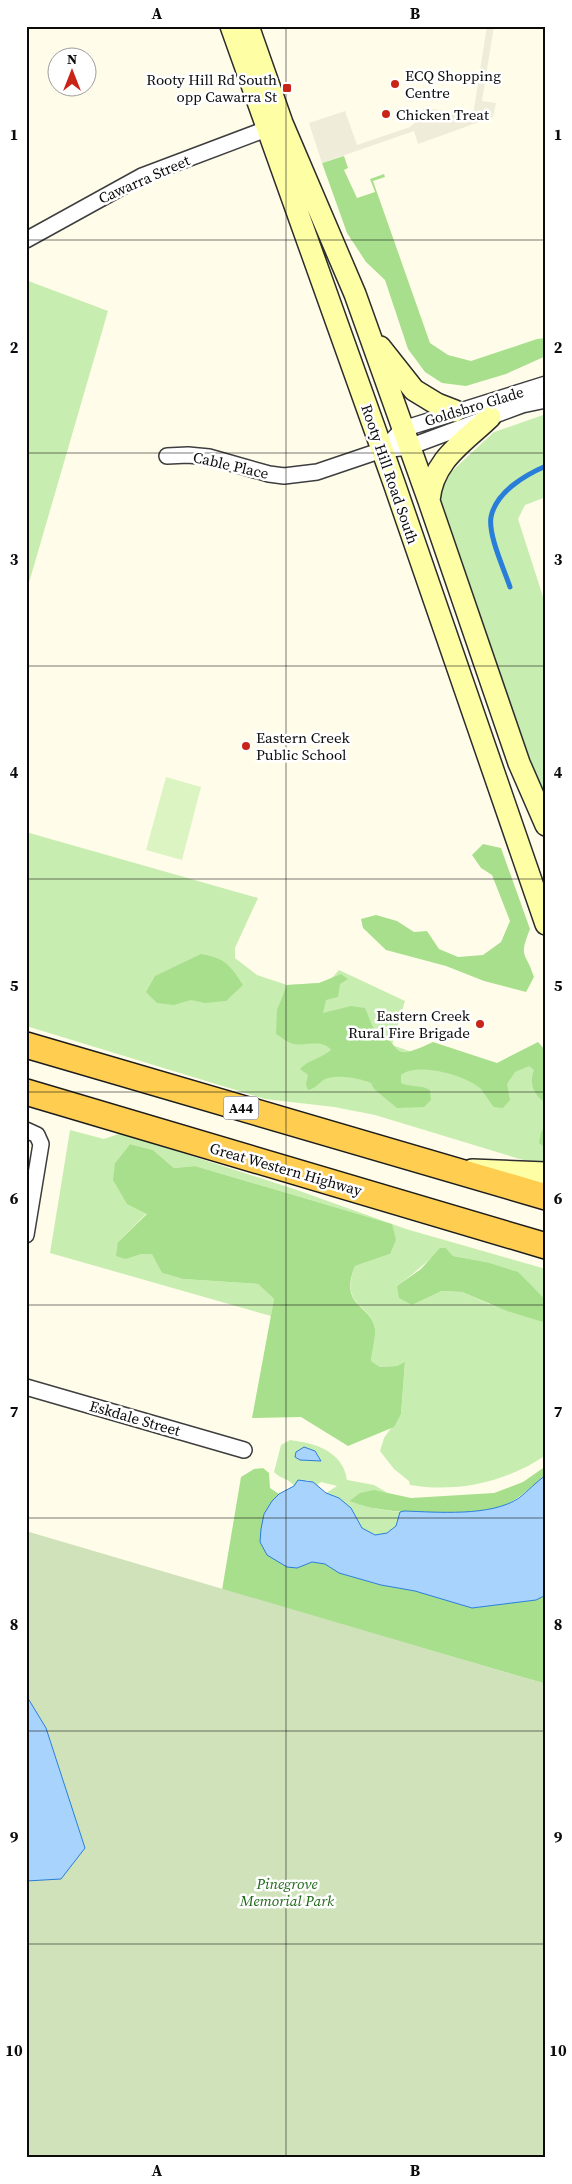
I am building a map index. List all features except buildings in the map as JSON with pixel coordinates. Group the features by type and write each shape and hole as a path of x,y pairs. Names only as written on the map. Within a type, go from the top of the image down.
{"highway":[{"name":"A44","path":"26,1045 546,1197"},
{"name":"Great Western Highway","path":"26,1092 543,1245"}],"main road":[{"name":"Rooty Hill Road South","path":"231,26 274,126 335,244 429,501 506,726 546,825"},
{"name":"Rooty Hill Road South","path":"248,26 274,126 382,450 546,924"},
{"path":"369,333 414,390 437,404 455,411"},
{"path":"429,501 432,481 440,465 490,417"},
{"path":"456,1170 546,1173"}],"street":[{"name":"Cawarra Street","path":"26,240 124,184 274,126"},
{"name":"Goldsbro Glade","path":"406,438 455,411 546,384"},
{"name":"Goldsbro Glade","path":"406,438 490,417 546,400"},
{"path":"382,450 406,438"},
{"name":"Cable Place","path":"167,456 209,457 269,474 284,476 317,472 382,450"},
{"path":"26,1130 37,1135 41,1144 26,1235"},
{"name":"Eskdale Street","path":"26,1386 244,1450"}],"green space":[{"path":"344,156 348,168 344,170 357,198 375,192 370,179 384,174 385,177 373,181 430,343 448,355 471,361 537,339 546,338 546,356 506,374 466,386 442,383 425,372 408,349 385,280 366,262 347,233 322,163"},
{"path":"26,280 108,311 26,593"},
{"path":"546,414 546,497 525,505 518,519 546,606 546,807 439,505 439,491 446,470 450,473 494,432"},
{"path":"166,777 201,787 182,860 146,850"},
{"path":"26,832 258,898 235,948 235,958 257,975 287,985 319,983 330,980 339,970 405,1001 392,1045 501,1083 546,1047 546,1167 375,1115 334,1107 265,1099 26,1026"},
{"path":"483,844 501,848 530,929 524,946 524,954 534,977 526,992 484,981 446,966 386,950 363,928 361,919 376,915 397,921 414,932 427,931 439,949 458,957 483,955 501,942 510,921 492,875 481,868 472,855"},
{"path":"201,954 221,960 234,972 243,985 226,1001 205,1003 191,1000 174,1005 157,1003 146,992 155,976"},
{"path":"341,974 348,979 340,984 338,997 326,1000 323,1013 351,1006 365,1008 374,1030 402,1052 409,1052 433,1042 497,1063 538,1042 546,1051 546,1103 533,1088 534,1070 529,1066 515,1072 507,1084 510,1100 503,1108 494,1107 482,1090 473,1083 452,1075 429,1070 409,1071 401,1075 401,1083 430,1090 431,1100 424,1107 397,1108 374,1089 371,1083 348,1077 325,1079 308,1090 306,1084 308,1075 300,1069 331,1050 319,1044 293,1044 276,1034 277,1010 287,985 319,983"},
{"path":"546,1126 546,1148 539,1143 541,1132"},
{"path":"70,1130 104,1139 121,1133 297,1190 406,1229 546,1269 546,1300 534,1288 486,1262 453,1256 446,1248 397,1286 412,1305 442,1291 462,1292 489,1304 546,1323 546,1455 515,1472 481,1483 463,1486 428,1487 410,1485 409,1481 394,1469 380,1451 384,1438 401,1414 405,1363 397,1366 380,1367 371,1361 375,1329 373,1321 354,1298 351,1290 351,1280 355,1266 390,1254 392,1224 195,1166 174,1168 153,1150 130,1144 115,1163 147,1213 118,1242 126,1259 142,1254 153,1254 162,1273 183,1279 258,1284 274,1299 271,1316 50,1253"},
{"path":"130,1144 153,1150 174,1168 195,1166 392,1224 396,1240 390,1254 355,1266 351,1280 351,1290 353,1298 373,1321 375,1329 371,1361 380,1367 397,1366 405,1362 401,1414 394,1427 348,1446 301,1417 252,1418 274,1299 258,1284 183,1279 162,1273 152,1254 142,1254 126,1259 116,1256 118,1242 147,1214 127,1204 113,1180 115,1163"},
{"path":"440,1248 446,1248 453,1256 486,1262 518,1272 546,1300 546,1323 507,1311 462,1292 442,1291 412,1305 399,1298 397,1286 421,1269"},
{"path":"290,1440 309,1443 326,1450 340,1462 347,1480 374,1485 388,1493 368,1492 349,1501 377,1509 400,1512 396,1526 387,1533 375,1535 362,1528 352,1509 317,1495 326,1493 337,1486 321,1482 318,1484 319,1488 313,1482 307,1480 294,1486 290,1481 276,1474 274,1472 281,1445"},
{"path":"546,1466 546,1475 525,1492 502,1506 490,1509 441,1513 406,1512 368,1507 349,1501 360,1493 374,1490 411,1498 494,1493 523,1482"},
{"path":"263,1468 269,1473 270,1488 279,1494 264,1514 260,1543 297,1568 312,1562 325,1564 339,1573 381,1585 415,1591 472,1608 536,1600 546,1595 546,1684 222,1590 241,1477 254,1469"},
{"name":"Pinegrove Memorial Park","path":"26,1531 546,1684 546,2158 26,2158"}],"shaded area":[{"path":"487,26 494,26 482,101 496,103 493,117 418,144 414,131 322,163 309,123 345,111 357,145 410,127 420,117 424,108 473,115"}],"water":[{"path":"304,1447 315,1451 321,1461 300,1460 295,1457 296,1452"},
{"path":"546,1475 546,1595 536,1600 472,1608 415,1591 381,1585 339,1573 325,1564 312,1562 297,1568 287,1567 267,1555 260,1542 264,1514 279,1494 294,1486 298,1480 313,1482 326,1493 339,1498 351,1508 362,1528 375,1535 387,1533 396,1526 400,1512 404,1511 479,1511 507,1504 519,1498"},
{"path":"26,1695 46,1728 85,1848 61,1879 26,1881"}],"waterway":[{"path":"510,587 494,542 491,517 494,508 505,492 529,474 546,466"}],"place":[{"name":"ECQ Shopping Centre","path":"395,84"},
{"name":"Rooty Hill Rd South opp Cawarra St","path":"287,88"},
{"name":"Chicken Treat","path":"386,114"},
{"name":"Eastern Creek Public School","path":"246,746"},
{"name":"Eastern Creek Rural Fire Brigade","path":"480,1024"}]}
